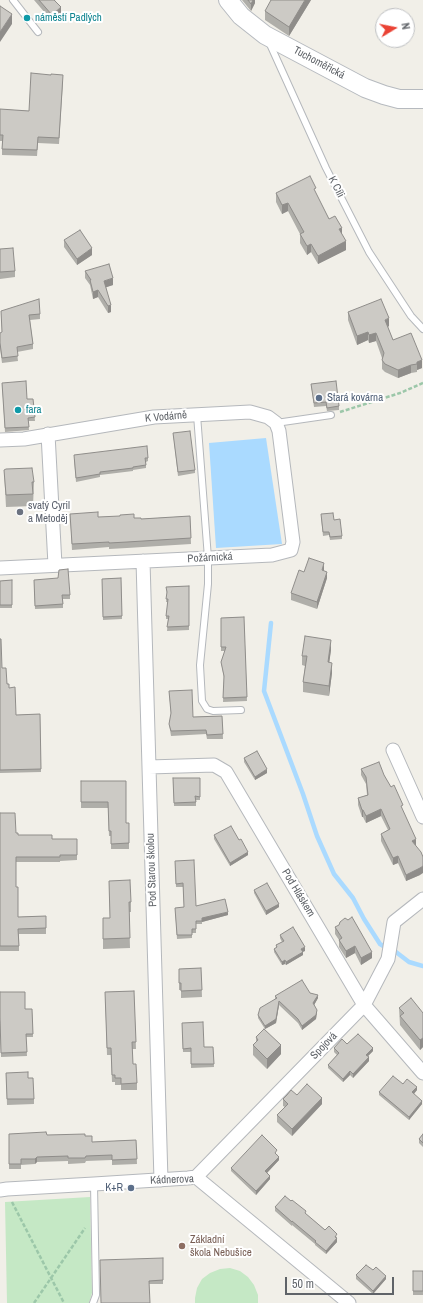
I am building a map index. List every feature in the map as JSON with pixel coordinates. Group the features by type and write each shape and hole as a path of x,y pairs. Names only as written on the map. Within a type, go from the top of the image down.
{"street":[{"name":"Tuchoměřická","path":"228,0 241,16 265,35 366,88 399,99 417,100 423,98"},
{"name":"K Vodárně","path":"0,440 24,438 154,417 250,412 268,416 276,423"},
{"name":"Požárnická","path":"0,568 272,555 291,550 293,542 279,431 276,423"},
{"path":"48,434 55,565"},
{"name":"Pod Starou školou","path":"143,561 161,1180"},
{"path":"393,750 423,817"},
{"name":"Pod Hláskem","path":"149,767 214,765 226,772 364,1005 423,1073"},
{"name":"Spojová","path":"196,1177 364,1005 388,959 394,922 423,899"},
{"name":"Kádnerova","path":"4,1190 196,1177 349,1303"}],"lane":[{"path":"14,0 38,32"},
{"name":"K Cíli","path":"265,35 326,168 369,252 411,316 423,329"},
{"path":"197,415 208,558 208,584 200,664 202,701 207,709 213,711 241,710"},
{"path":"276,423 331,415"},
{"path":"93,1303 96,1295 94,1184"}],"path":[{"path":"349,410 400,394 423,384"},
{"path":"4,1190 12,1202 64,1303"},
{"path":"34,1303 94,1215"}],"green space":[{"path":"90,1197 92,1293 89,1303 7,1303 5,1202"},
{"path":"230,1268 240,1271 248,1277 254,1285 258,1295 258,1303 195,1303 197,1288 202,1279 210,1273 220,1269"}],"water":[{"path":"266,438 282,544 216,548 209,443"}],"building":[{"path":"39,0 54,0 61,7 52,15"},
{"path":"271,0 305,0 289,27 265,11"},
{"path":"0,6 12,14 0,32"},
{"path":"31,73 63,75 59,138 38,137 37,150 2,149 3,135 0,135 0,109 29,111"},
{"path":"310,176 316,188 314,189 329,219 335,216 342,228 339,229 346,241 318,256 311,244 307,246 300,234 304,232 288,203 282,205 276,193"},
{"path":"80,230 92,248 77,259 64,240"},
{"path":"13,248 15,271 0,272 0,249"},
{"path":"109,264 113,278 104,281 111,305 108,306 98,290 93,292 91,280 85,271"},
{"path":"39,299 40,314 29,315 33,344 17,347 18,356 2,358 0,343 0,333 2,332 1,311"},
{"path":"381,299 389,318 385,320 393,340 411,333 422,360 417,362 417,364 398,370 385,364 382,360 384,353 376,333 369,335 368,332 357,336 348,312"},
{"name":"fara","path":"26,381 27,399 33,399 35,417 28,418 29,427 5,428 2,383"},
{"path":"336,381 339,406 327,408 326,402 314,403 311,384"},
{"path":"190,431 195,470 178,472 173,433"},
{"path":"147,446 148,458 145,458 146,465 100,472 100,474 76,478 74,455"},
{"path":"32,468 34,482 32,482 33,494 6,495 4,470"},
{"path":"98,512 98,517 134,514 134,518 141,519 190,516 191,538 72,544 70,514"},
{"path":"333,513 334,520 340,519 342,536 330,537 329,532 323,532 321,514"},
{"path":"309,558 324,563 322,570 327,572 317,602 291,593 299,570 304,572"},
{"path":"68,569 70,595 62,595 63,604 35,606 34,580 58,578 59,570"},
{"path":"121,578 122,616 103,617 102,579"},
{"path":"12,580 12,605 0,605 0,581"},
{"path":"189,586 189,626 167,627 169,616 166,616 168,599 166,599 166,587"},
{"path":"244,617 247,697 223,698 224,676 221,662 226,647 221,647 221,618"},
{"path":"305,636 331,640 328,662 332,663 329,686 303,682 307,656 302,656"},
{"path":"0,639 2,668 6,668 7,684 9,684 9,688 15,687 16,715 40,714 41,769 0,770"},
{"path":"192,690 193,717 222,716 223,734 207,735 206,730 171,731 169,724 171,713 169,691"},
{"path":"257,751 267,769 255,777 244,758"},
{"path":"379,762 391,787 394,785 403,805 401,806 416,839 412,841 423,857 423,866 406,875 398,856 393,858 381,834 390,829 381,809 366,816 362,810 358,798 368,795 366,777 361,769"},
{"path":"173,778 200,778 200,797 195,796 196,802 174,803"},
{"path":"81,781 126,781 126,823 129,823 129,843 111,844 108,802 81,802"},
{"path":"0,813 15,813 16,833 18,833 18,835 52,835 52,839 77,839 77,855 60,855 60,857 16,857 18,917 46,916 46,928 18,929 19,946 0,946"},
{"path":"231,826 239,840 241,839 248,852 230,863 214,835"},
{"path":"194,860 196,906 225,899 228,912 202,918 202,921 196,921 196,929 192,929 192,935 177,935 175,908 184,907 183,883 176,884 175,861"},
{"path":"130,880 130,938 103,939 103,918 110,918 109,881"},
{"path":"267,883 279,904 266,911 254,890"},
{"path":"352,917 372,952 361,958 355,946 346,951 339,940 342,938 335,927 345,918 348,920"},
{"path":"293,927 305,947 301,949 303,952 286,962 285,960 282,962 274,949 277,947 276,945 284,941 280,935"},
{"path":"201,968 202,990 181,991 181,983 179,983 179,969"},
{"path":"302,980 310,993 318,995 313,1003 317,1010 316,1015 302,1026 298,1019 279,1001 276,1019 265,1026 258,1015 260,1008 277,998 275,996"},
{"path":"134,991 136,1042 132,1042 133,1064 136,1064 137,1083 121,1084 121,1078 115,1078 115,1075 112,1075 111,1048 107,1048 105,992"},
{"path":"0,992 25,992 25,1009 32,1009 33,1034 26,1034 27,1052 1,1053"},
{"path":"411,998 423,1013 423,1038 420,1040 400,1016 404,1013 399,1008"},
{"path":"203,1022 204,1047 213,1047 214,1064 191,1064 191,1048 183,1049 182,1023"},
{"path":"264,1029 281,1045 267,1059 253,1045 258,1040 256,1037"},
{"path":"358,1034 373,1048 366,1055 369,1057 353,1074 350,1071 343,1079 328,1065 339,1053 334,1048 342,1039 347,1044"},
{"path":"28,1072 28,1078 33,1078 34,1099 7,1099 6,1073"},
{"path":"393,1076 403,1084 407,1079 417,1087 412,1092 422,1101 409,1117 379,1092"},
{"path":"307,1084 322,1098 292,1129 277,1115 288,1104 283,1099 291,1090 297,1095"},
{"path":"46,1132 47,1135 85,1134 85,1136 92,1136 92,1142 136,1140 137,1159 112,1160 112,1155 86,1156 85,1158 68,1158 68,1156 37,1157 35,1159 21,1159 21,1164 9,1164 9,1134"},
{"path":"423,1134 423,1143 419,1139"},
{"path":"262,1135 277,1150 275,1153 279,1157 265,1171 270,1176 256,1191 231,1168"},
{"path":"285,1196 306,1211 305,1213 325,1230 329,1226 337,1234 335,1237 337,1238 326,1251 275,1207"},
{"path":"163,1258 163,1280 149,1281 150,1303 101,1303 100,1260"},
{"path":"366,1265 373,1270 376,1267 386,1276 373,1291 356,1275"},
{"path":"413,1271 423,1271 423,1291 413,1291"}],"waterway":[{"path":"271,623 264,691 303,794 317,836 334,874 353,898 380,944 385,947"},
{"path":"396,952 409,962 423,966"}],"place":[{"name":"náměstí Padlých","path":"27,18"},
{"name":"Stará kovárna","path":"319,398"},
{"name":"fara","path":"18,410"},
{"name":"svatý Cyril a Metoděj","path":"20,512"},
{"name":"K+R","path":"131,1188"},
{"name":"Základní škola Nebušice","path":"182,1246"}]}
